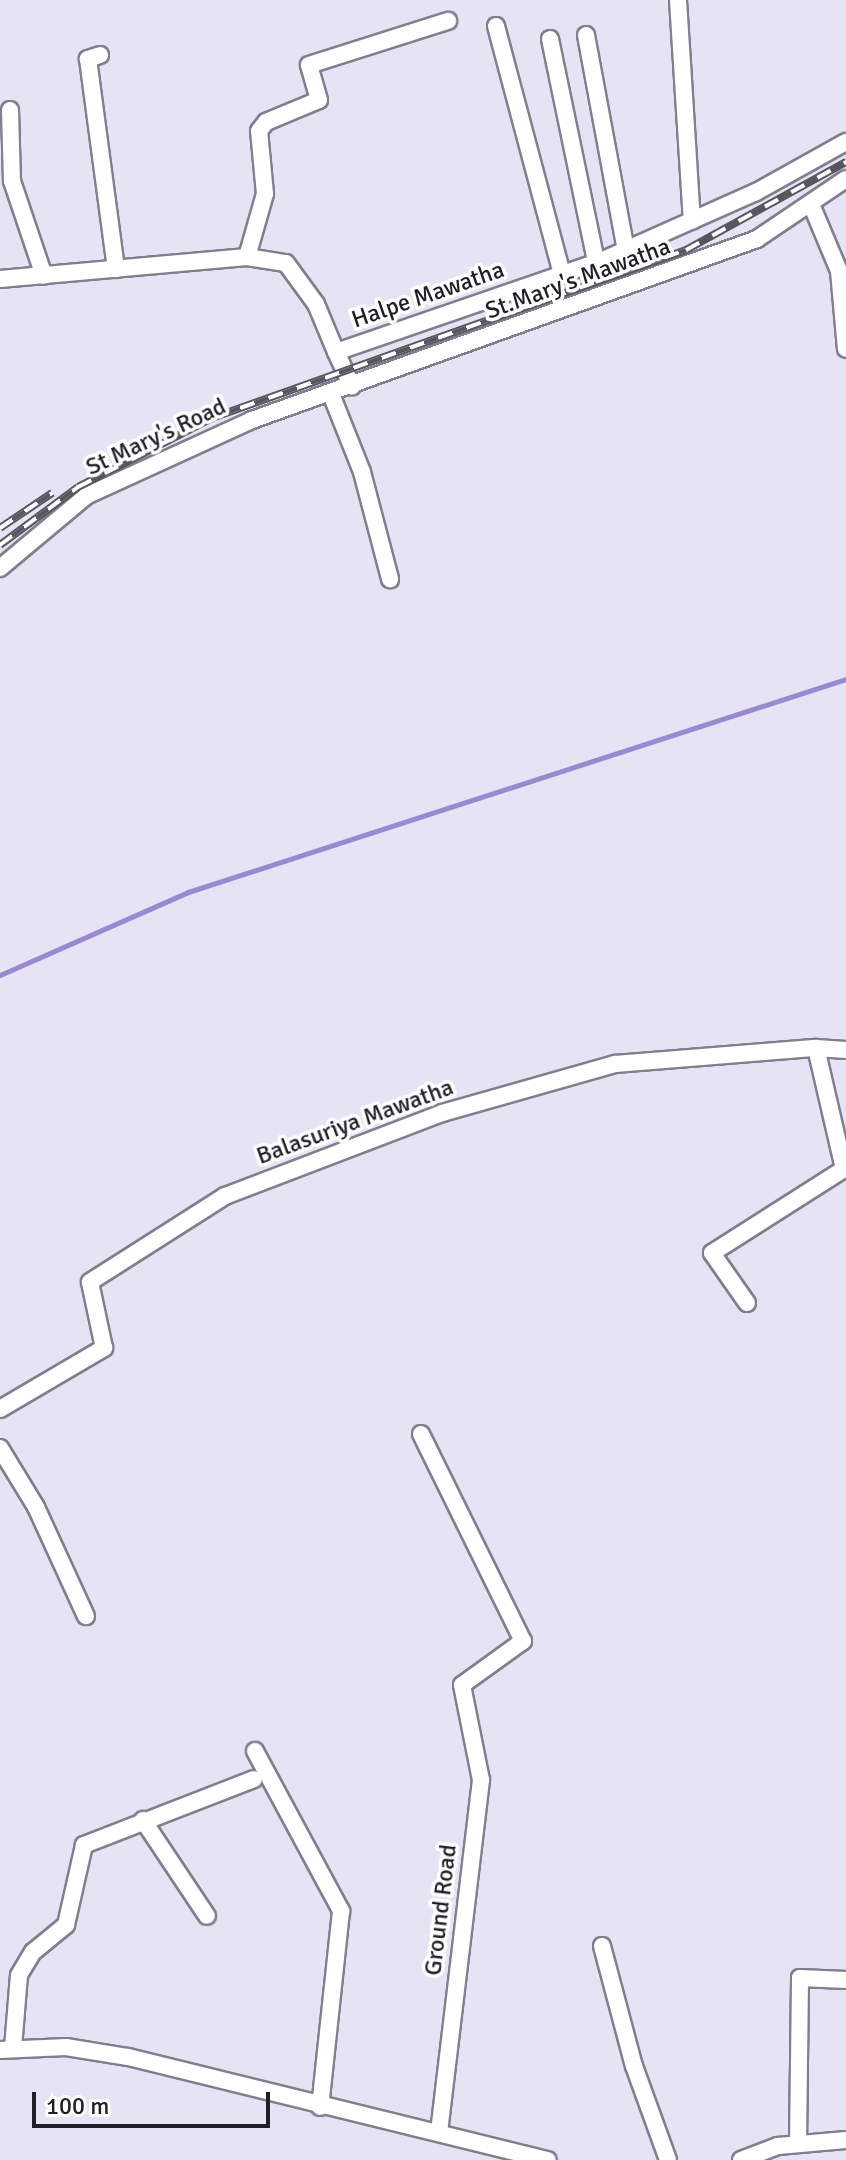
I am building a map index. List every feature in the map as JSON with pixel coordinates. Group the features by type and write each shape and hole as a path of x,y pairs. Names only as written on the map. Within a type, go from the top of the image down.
{"street":[{"path":"678,0 692,221"},
{"path":"247,257 265,194 259,131 266,122 319,100 309,65 448,21"},
{"path":"496,26 562,274"},
{"path":"586,35 626,250"},
{"path":"550,39 596,262"},
{"path":"100,55 88,59 116,269"},
{"path":"10,110 6,155 44,276"},
{"name":"Halpe Mawatha","path":"0,279 247,257 286,263 316,304 336,352 626,250 692,221 846,142"},
{"name":"St.Mary's Mawatha","path":"352,387 757,239 846,179"},
{"path":"811,204 839,271 846,349"},
{"path":"336,352 352,387"},
{"name":"St Mary's Road","path":"0,568 86,496 252,420 352,387"},
{"path":"331,394 362,472 390,579"},
{"path":"747,1303 712,1253 844,1169 816,1048"},
{"name":"Balasuriya Mawatha","path":"0,1409 104,1348 90,1282 225,1196 442,1113 615,1064 816,1048 846,1050"},
{"name":"Ground Road","path":"421,1434 523,1641 462,1685 481,1780 439,2131"},
{"path":"0,1448 36,1507 86,1616"},
{"path":"255,1751 341,1911 320,2107"},
{"path":"254,1779 84,1845 66,1925 33,1952 19,1975 7,2049 66,2047 128,2057 320,2107 439,2131 548,2160"},
{"path":"143,1820 207,1916"},
{"path":"602,1946 634,2066 668,2160"},
{"path":"798,2144 800,1978 846,1980"},
{"path":"741,2160 798,2144 846,2140"}],"waterway":[{"path":"0,975 188,892 846,679"}],"railway":[{"path":"0,545 78,487 212,418 686,250 846,162"},
{"path":"0,528 52,493"}]}
